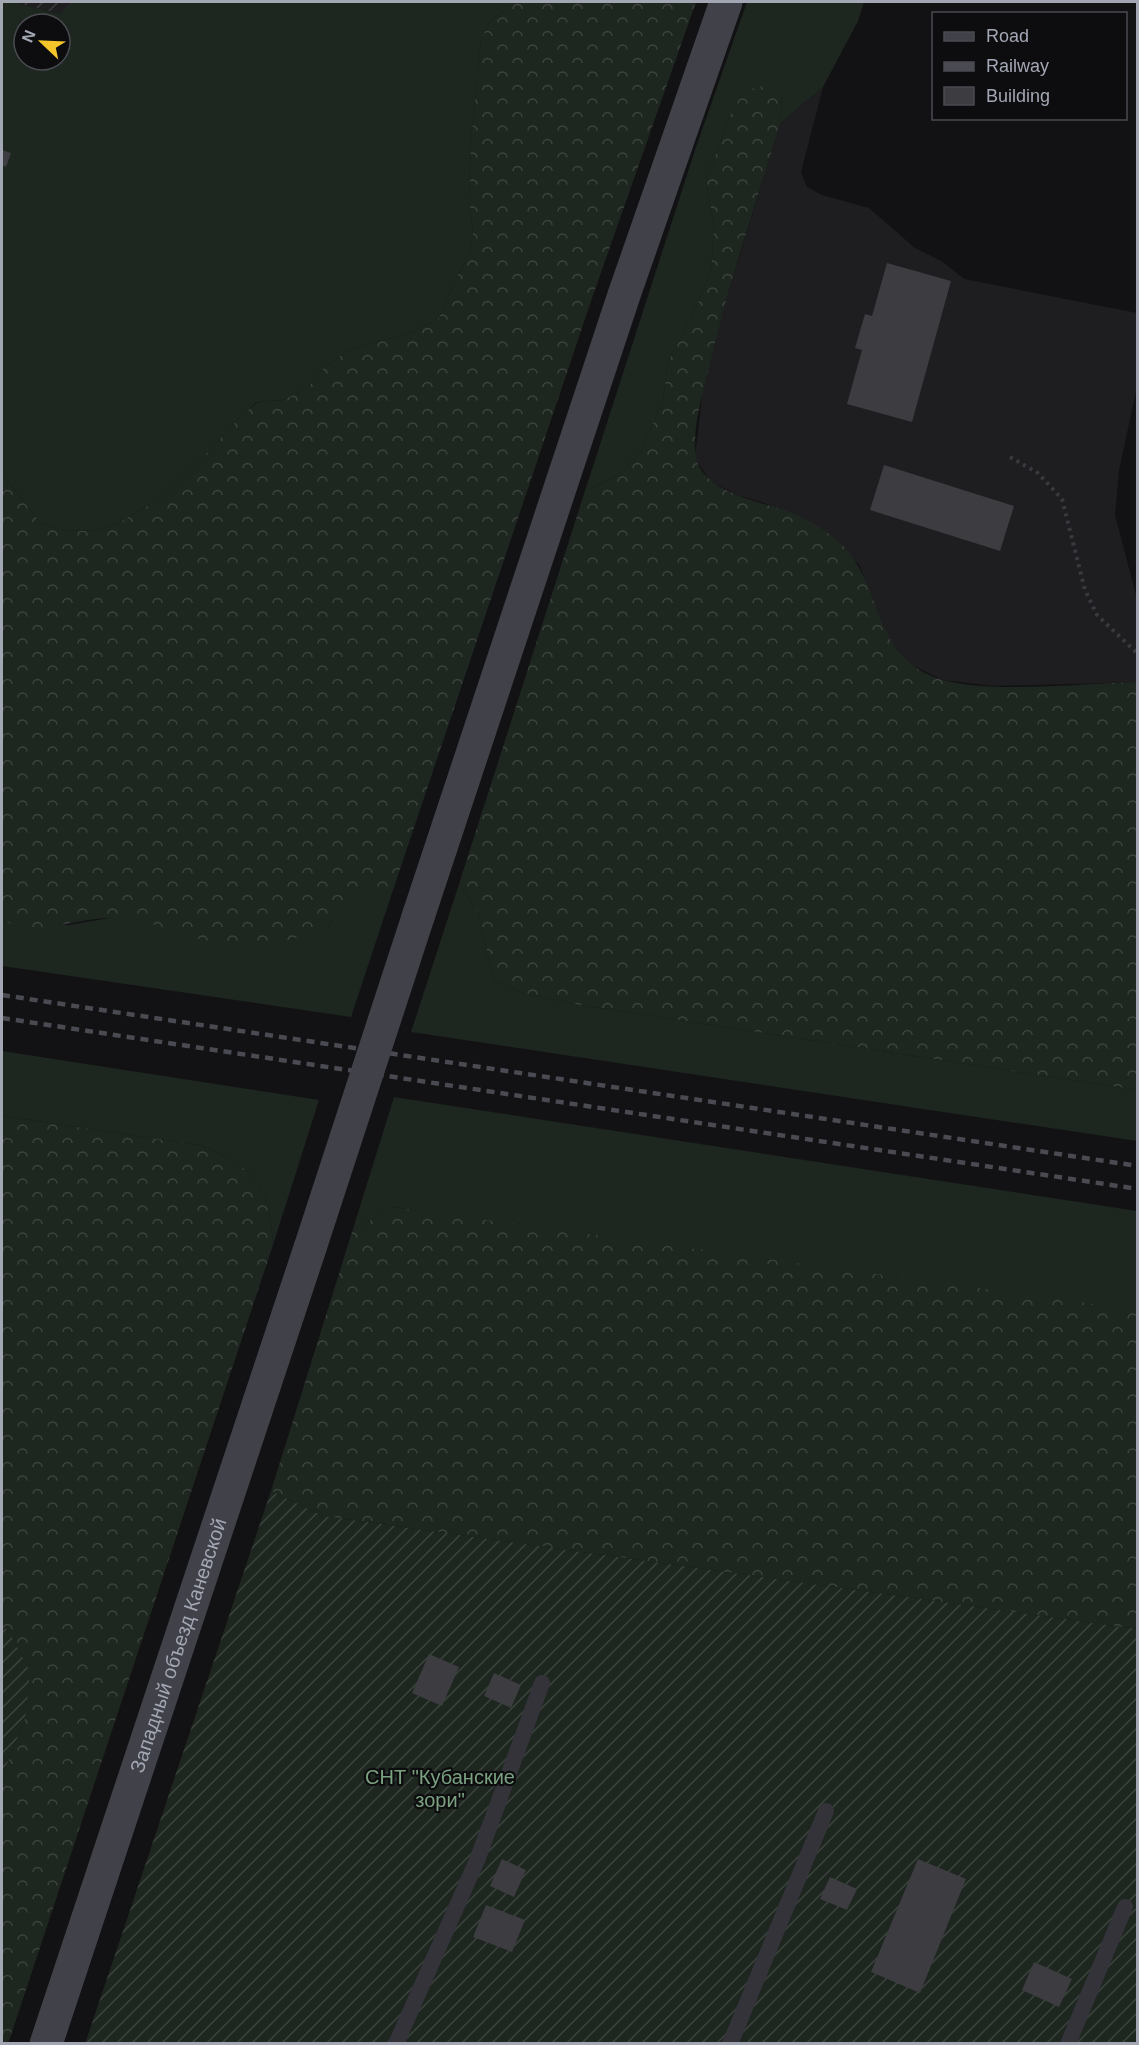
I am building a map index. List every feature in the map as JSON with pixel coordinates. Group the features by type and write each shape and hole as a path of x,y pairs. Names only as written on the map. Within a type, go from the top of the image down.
{"main road":[{"name":"Западный объезд Каневской","path":"46,2043 624,295 726,2"}],"lane":[{"path":"396,2043 478,1858 542,1683"},
{"path":"730,2043 826,1811"},
{"path":"1068,2043 1125,1907"}],"path":[{"path":"1010,457 1038,473 1062,499 1085,590 1097,615 1137,654"}],"shaded area":[{"path":"14,2 73,2 62,12 52,12"},
{"path":"823,87 801,172 807,187 822,195 869,208 915,248 943,262 964,279 1137,313 1137,387 1119,470 1115,515 1137,599 1137,682 994,686 943,680 909,664 887,638 859,564 767,504 737,495 710,481 695,458 702,396 717,330 780,124"}],"green space":[{"path":"2,2 14,2 52,12 12,12 12,72 72,72 72,12 62,12 73,2 515,2 490,21 481,40 471,140 469,197 473,231 470,254 455,280 439,318 415,331 347,351 325,367 306,389 283,400 257,402 169,493 117,524 90,531 60,530 40,522 2,474"},
{"path":"515,2 696,2 591,301 392,893 367,890 348,892 328,928 271,943 241,945 211,942 131,919 104,918 46,927 17,925 2,920 2,474 40,522 60,530 90,531 117,524 169,493 243,414 258,402 283,400 306,389 325,367 347,351 415,331 439,318 455,280 470,254 473,231 469,197 471,140 481,40 490,21"},
{"path":"747,2 864,2 858,21 823,87 780,124 782,96 729,117 706,181 714,226 711,270 698,303 668,362 663,400 641,452 619,475 585,491 696,147"},
{"path":"767,85 782,96 780,124 732,281 700,405 695,446 700,469 721,487 751,500 792,513 832,536 850,554 862,573 888,636 901,654 918,669 943,680 987,686 1039,687 1137,682 1137,1090 574,1004 520,992 494,981 478,913 459,884 585,491 619,475 641,452 663,400 668,362 698,303 711,270 714,226 706,181 729,117 744,91"},
{"path":"459,884 478,913 494,981 520,992 574,1004 1137,1090 1137,1141 411,1032"},
{"path":"367,889 392,893 351,1017 2,966 2,920 68,925 115,917 147,921 212,942 328,928 347,892"},
{"path":"2,1051 319,1100 273,1245 268,1207 256,1181 246,1171 219,1153 200,1145 2,1116"},
{"path":"394,1097 1137,1211 1137,1321 392,1207 352,1232"},
{"path":"2,1116 200,1145 219,1153 246,1171 256,1181 268,1207 273,1245 8,2044 2,2043 2,1777 25,1718 8,1631 2,1627"},
{"path":"392,1207 1137,1310 1137,1629 323,1516 271,1491 352,1232"},
{"name":"СНТ \"Кубанские зори\"","path":"271,1491 323,1516 1137,1629 1137,2043 85,2044"},
{"path":"2,1627 8,1630 30,1672 25,1718 2,1777"}],"building":[{"path":"2,150 11,153 6,167 2,165"},
{"path":"887,263 951,281 912,422 847,404 862,350 855,348 865,314 872,316"},
{"path":"884,465 1014,506 1000,551 870,510"},
{"path":"429,1654 459,1667 442,1706 412,1693"},
{"path":"494,1673 521,1685 511,1708 484,1696"},
{"path":"502,1859 526,1870 514,1897 490,1886"},
{"path":"918,1859 966,1879 920,1993 871,1972"},
{"path":"830,1877 857,1889 847,1910 820,1899"},
{"path":"486,1905 525,1920 512,1952 473,1937"},
{"path":"1034,1962 1072,1979 1059,2007 1022,1990"}],"railway":[{"path":"2,995 1138,1166"},
{"path":"2,1018 1138,1189"}]}
